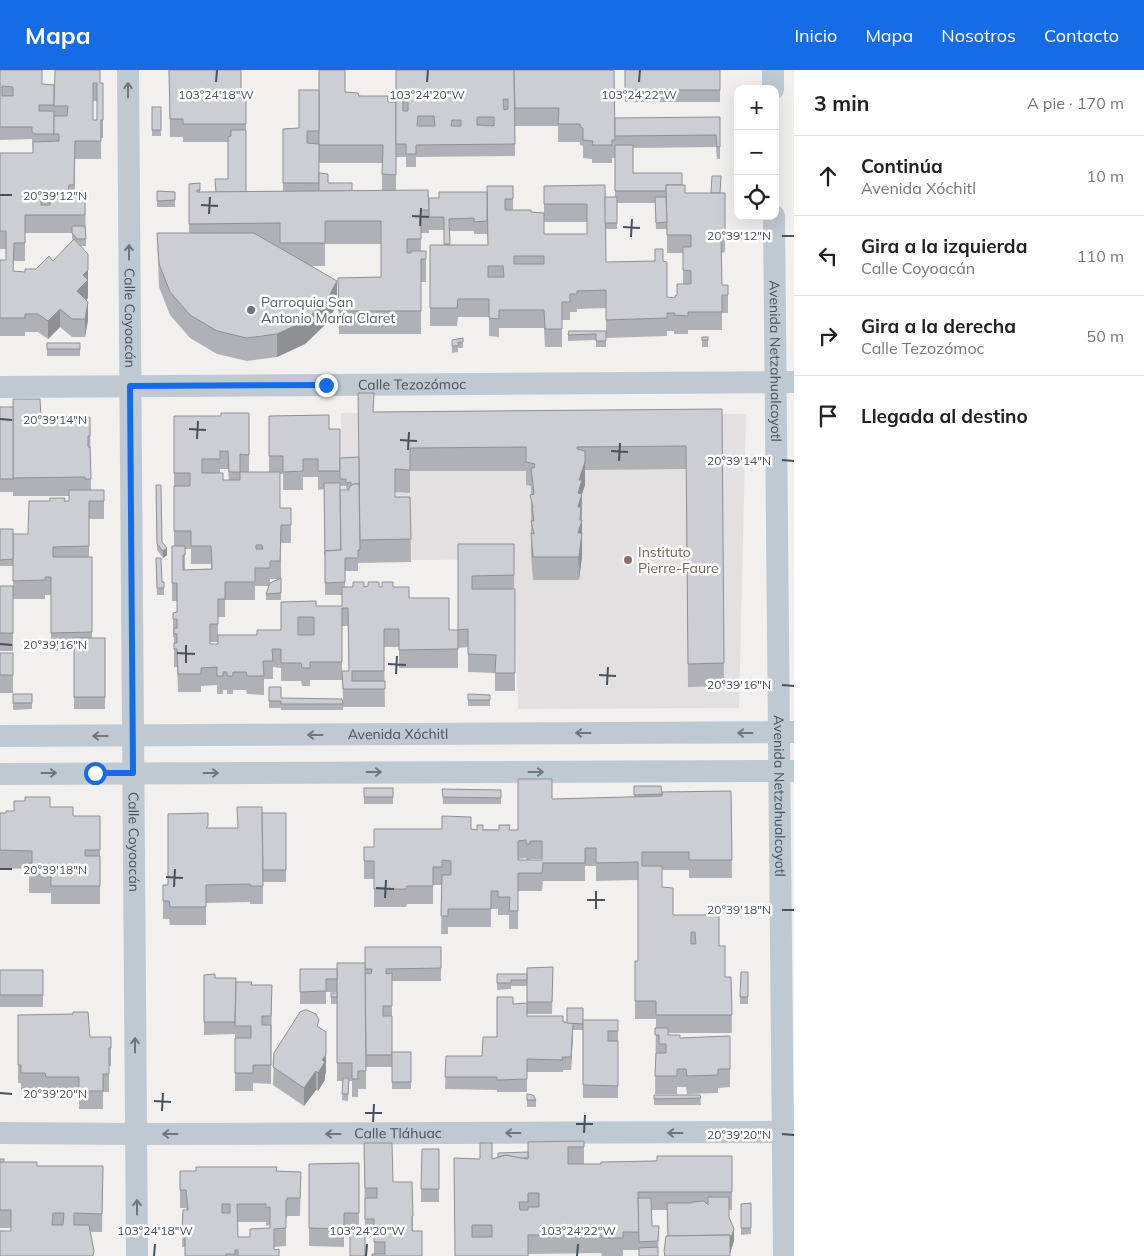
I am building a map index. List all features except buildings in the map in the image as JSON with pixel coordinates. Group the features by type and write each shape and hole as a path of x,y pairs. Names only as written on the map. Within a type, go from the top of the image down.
{"street":[{"name":"Calle Coyoacán","path":"128,70 137,1256"},
{"path":"773,70 773,85"},
{"name":"Avenida Netzahualcoyotl","path":"774,220 785,383 788,1132 784,1256"},
{"name":"Calle Tezozómoc","path":"0,387 785,383"},
{"name":"Avenida Xóchitl","path":"0,736 787,732"},
{"path":"0,774 787,771"},
{"name":"Calle Tláhuac","path":"0,1133 788,1132"}],"shaded area":[{"name":"Instituto Pierre-Faure","path":"341,413 746,414 739,708 518,709 514,559 342,561"}],"place":[{"name":"Parroquia San Antonio María Claret","path":"251,310"},
{"name":"Instituto Pierre-Faure","path":"628,560"}],"route":[{"path":"95,773 133,773 130,386 326,385"}]}
